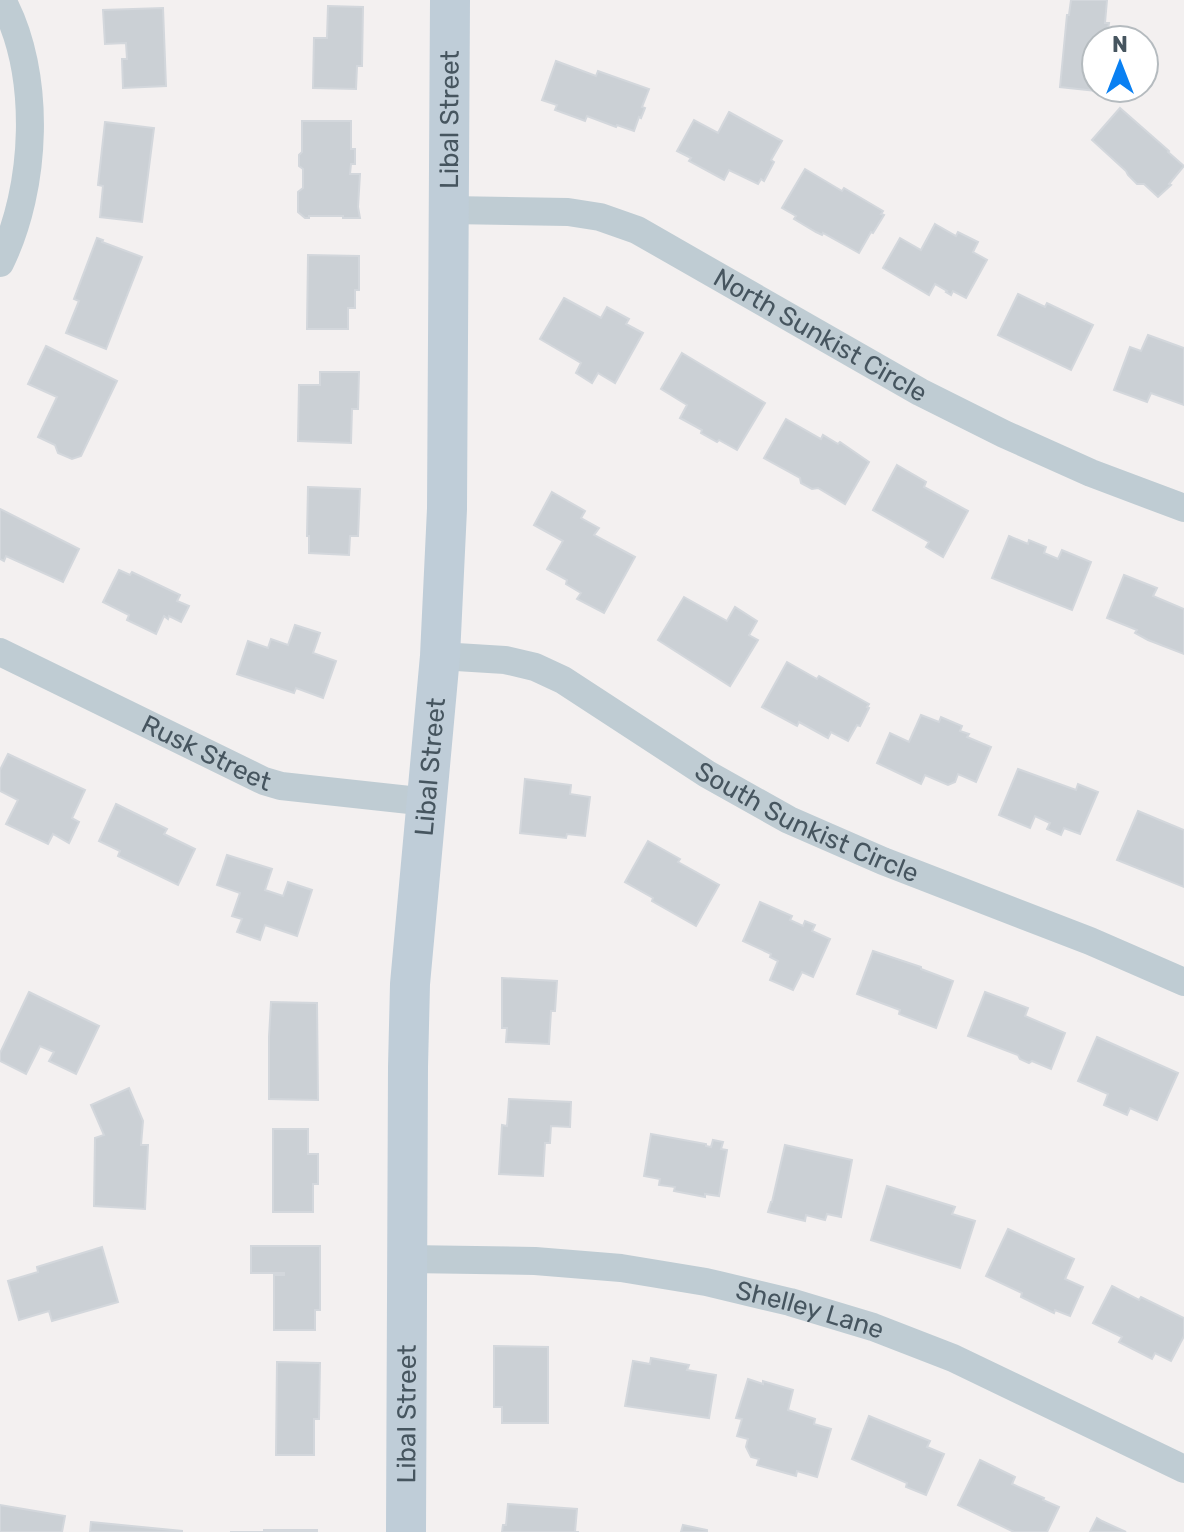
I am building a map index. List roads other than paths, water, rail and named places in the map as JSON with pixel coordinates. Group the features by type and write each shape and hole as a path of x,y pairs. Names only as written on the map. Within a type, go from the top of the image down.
{"street":[{"path":"0,263 19,208 28,154 30,103 24,56 11,15 2,0"},
{"name":"Libal Street","path":"406,1532 410,984 440,656 447,509 450,0"},
{"name":"North Sunkist Circle","path":"449,210 568,212 600,217 637,230 920,392 1091,473 1184,508"},
{"name":"Rusk Street","path":"0,652 264,781 281,786 428,802"},
{"name":"South Sunkist Circle","path":"440,656 505,660 535,667 563,680 707,774 789,820 1184,982"},
{"name":"Shelley Lane","path":"407,1259 535,1261 621,1268 706,1282 790,1302 873,1327 953,1358 1184,1469"}]}
